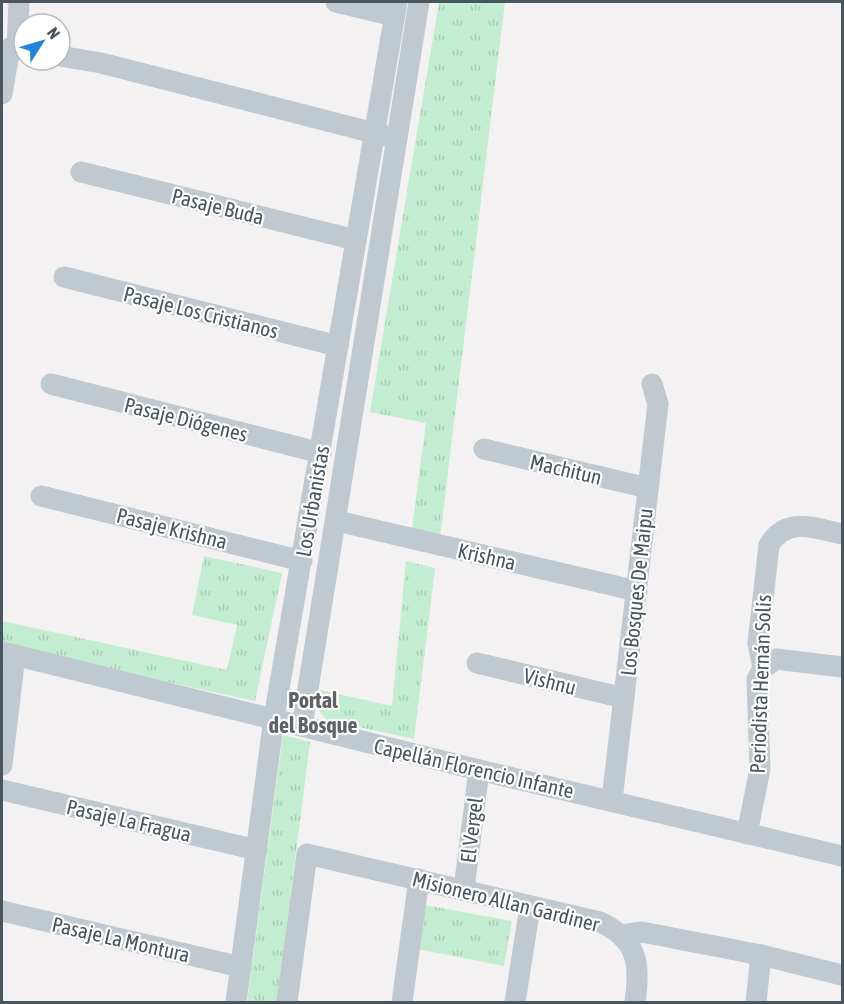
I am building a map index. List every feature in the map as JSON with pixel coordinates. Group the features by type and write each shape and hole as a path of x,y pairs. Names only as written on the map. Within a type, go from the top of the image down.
{"street":[{"path":"336,2 396,9"},
{"name":"Los Urbanistas","path":"302,726 337,521 419,2"},
{"name":"Los Urbanistas","path":"236,1002 274,718 396,9"},
{"path":"2,94 12,52"},
{"path":"72,58 101,63 396,138"},
{"name":"Pasaje Buda","path":"81,172 356,240"},
{"name":"Pasaje Los Cristianos","path":"64,277 338,346"},
{"name":"Pasaje Diógenes","path":"51,384 321,453"},
{"name":"Los Bosques De Maipu","path":"612,800 658,404 652,384"},
{"name":"Machitun","path":"484,449 648,488"},
{"name":"Pasaje Krishna","path":"41,496 302,561"},
{"name":"Krishna","path":"337,521 637,591"},
{"name":"Periodista Hernán Solís","path":"747,834 760,769 756,686 763,668 758,643 769,545 775,536 794,526 843,534"},
{"path":"2,765 8,654"},
{"name":"Capellán Florencio Infante","path":"8,654 479,770 843,856"},
{"path":"763,668 773,660 782,658 843,667"},
{"name":"Vishnu","path":"477,663 624,698"},
{"name":"El Vergel","path":"464,889 479,770"},
{"name":"Pasaje La Fragua","path":"2,790 257,850"},
{"name":"Misionero Allan Gardiner","path":"287,1002 307,854 600,922 621,935 642,932 761,955 843,975"},
{"path":"402,1002 419,879"},
{"path":"515,1002 530,907"},
{"name":"Pasaje La Montura","path":"2,911 240,967"},
{"path":"621,935 637,961 639,971 635,1002"},
{"path":"756,1002 761,955"}],"green space":[{"path":"439,2 505,2 440,538 411,535 426,423 370,412"},
{"path":"204,556 282,573 255,701 2,646 2,621 227,670 237,625 192,615"},
{"path":"406,561 435,568 414,739 327,720 317,709 320,690 392,706"},
{"path":"283,735 310,742 277,1002 247,1002"},
{"path":"425,905 512,921 504,966 417,949"}],"district":[{"name":"Portal del Bosque","path":"313,712"}]}
